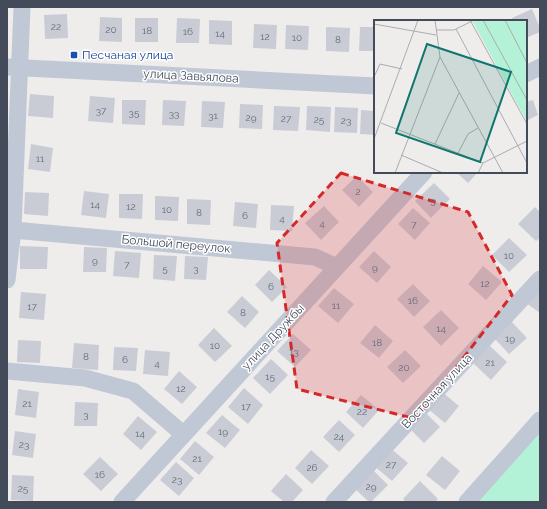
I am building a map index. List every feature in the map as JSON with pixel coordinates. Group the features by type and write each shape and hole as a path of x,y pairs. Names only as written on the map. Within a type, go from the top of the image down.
{"street":[{"path":"7,280 12,230 13,68 22,7"},
{"path":"527,74 540,67"},
{"name":"улица Завьялова","path":"13,68 374,86"},
{"name":"улица Дружбы","path":"122,502 423,173"},
{"name":"Большой переулок","path":"12,230 315,257 338,267"},
{"name":"Восточная улица","path":"334,502 540,279"},
{"path":"7,371 85,378 133,391 183,434"},
{"path":"467,502 540,420"}],"highlighted area":[{"path":"341,173 468,212 512,295 416,419 297,389 277,243"}],"green space":[{"path":"540,426 540,502 472,502"}],"building":[{"path":"532,9 540,28 540,32 527,38 527,20 513,20 512,18"},
{"path":"67,14 68,38 45,39 44,15"},
{"path":"100,17 122,18 122,42 99,41"},
{"path":"135,18 158,18 158,42 135,42"},
{"path":"177,18 200,19 199,43 176,43"},
{"path":"209,20 232,21 232,45 209,44"},
{"path":"254,24 277,25 276,49 253,48"},
{"path":"286,25 309,26 308,50 285,49"},
{"path":"326,27 350,28 349,52 326,51"},
{"path":"360,27 374,27 374,51 359,51"},
{"path":"30,94 54,96 53,118 28,116"},
{"path":"90,96 115,98 113,123 88,121"},
{"path":"122,100 146,100 145,125 122,124"},
{"path":"163,100 186,101 184,126 162,125"},
{"path":"533,100 538,115 527,120 527,102"},
{"path":"202,101 225,102 223,128 201,127"},
{"path":"240,104 263,105 262,129 239,128"},
{"path":"274,106 300,107 298,131 273,130"},
{"path":"307,106 331,107 330,132 306,130"},
{"path":"335,107 358,108 357,133 334,132"},
{"path":"361,110 374,111 374,135 360,134"},
{"path":"31,144 53,148 50,172 28,169"},
{"path":"457,173 477,173 468,183"},
{"path":"357,176 373,192 359,207 342,190"},
{"path":"434,183 450,199 431,218 415,201"},
{"path":"84,191 109,194 106,218 81,215"},
{"path":"25,192 49,193 48,216 24,214"},
{"path":"119,194 143,194 142,219 119,218"},
{"path":"155,196 179,197 178,221 155,220"},
{"path":"187,199 211,200 210,225 187,224"},
{"path":"235,202 258,204 256,228 233,226"},
{"path":"271,205 294,206 292,231 270,230"},
{"path":"324,206 339,222 321,240 305,223"},
{"path":"535,207 540,212 540,238 536,241 518,224"},
{"path":"413,208 430,223 415,240 398,224"},
{"path":"509,238 527,255 509,272 492,255"},
{"path":"20,246 48,247 47,269 20,269"},
{"path":"84,247 107,248 106,272 83,272"},
{"path":"115,251 141,253 139,278 113,276"},
{"path":"374,251 391,267 377,283 359,267"},
{"path":"154,255 177,256 175,281 153,279"},
{"path":"185,256 208,257 206,280 184,279"},
{"path":"483,266 502,282 486,300 468,284"},
{"path":"269,270 287,287 272,302 255,285"},
{"path":"413,284 430,301 414,317 397,299"},
{"path":"540,287 540,313 526,303"},
{"path":"334,288 354,304 338,323 318,306"},
{"path":"21,292 46,294 44,320 19,318"},
{"path":"242,296 259,312 245,328 227,312"},
{"path":"441,310 459,328 441,346 423,327"},
{"path":"511,321 527,338 509,354 494,338"},
{"path":"375,325 393,341 379,358 360,343"},
{"path":"214,328 232,346 215,362 198,345"},
{"path":"293,334 311,350 295,367 277,351"},
{"path":"18,340 41,341 40,363 17,362"},
{"path":"74,343 99,345 98,370 72,368"},
{"path":"489,345 507,362 491,380 472,362"},
{"path":"114,347 138,348 136,371 113,370"},
{"path":"145,350 170,352 168,376 143,374"},
{"path":"405,350 421,366 403,383 387,367"},
{"path":"271,359 288,375 270,394 253,378"},
{"path":"179,371 197,387 182,404 164,389"},
{"path":"244,388 263,405 248,424 228,407"},
{"path":"18,389 39,392 36,418 15,415"},
{"path":"441,391 459,406 445,423 427,408"},
{"path":"361,395 379,410 363,428 346,412"},
{"path":"75,402 98,403 97,426 74,426"},
{"path":"423,410 440,427 424,443 407,426"},
{"path":"222,415 240,430 225,448 206,433"},
{"path":"138,416 157,432 141,450 123,434"},
{"path":"339,420 355,435 339,452 323,437"},
{"path":"15,431 36,434 33,458 12,455"},
{"path":"195,441 214,457 199,475 180,459"},
{"path":"389,447 408,463 392,481 373,465"},
{"path":"311,450 329,466 312,484 295,468"},
{"path":"442,456 460,471 445,490 426,475"},
{"path":"100,457 118,474 101,491 83,474"},
{"path":"176,462 194,478 179,496 160,480"},
{"path":"371,468 388,485 371,502 369,502 353,487"},
{"path":"286,474 303,490 292,502 284,502 271,491"},
{"path":"12,475 34,476 33,501 11,500"},
{"path":"420,481 438,499 435,502 406,502 403,499"}],"place":[{"name":"Песчаная улица","path":"74,55"}]}
